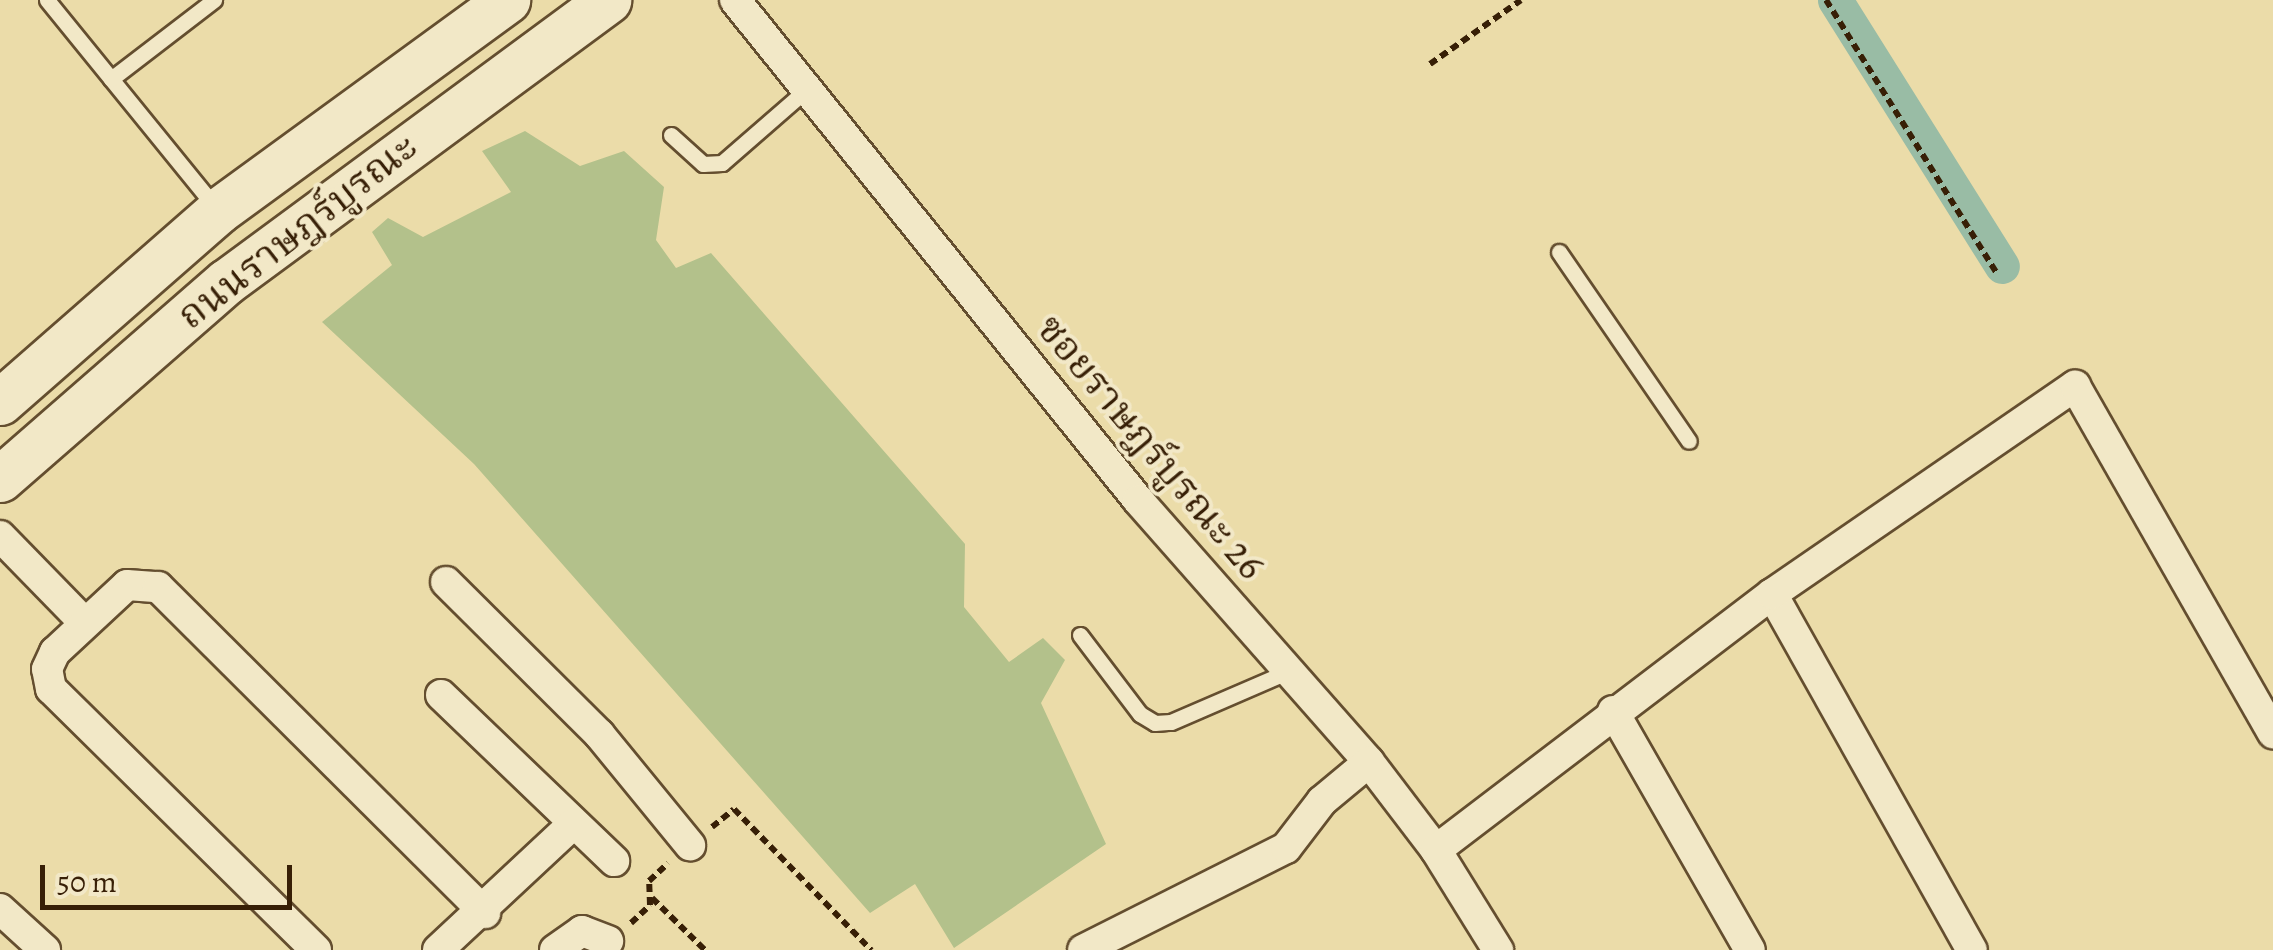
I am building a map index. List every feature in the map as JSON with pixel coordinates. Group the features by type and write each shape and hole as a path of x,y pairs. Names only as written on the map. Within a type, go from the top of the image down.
{"main road":[{"name":"ถนนราษฎร์บูรณะ","path":"0,480 226,282 608,0"},
{"name":"ถนนราษฎร์บูรณะ","path":"5,387 218,211 488,5"}],"street":[{"name":"ซอยราษฎร์บูรณะ 26","path":"735,0 1138,500 1369,762 1436,850 1498,950"},
{"path":"1436,850 1613,711 1772,594 2075,386 2273,734"},
{"path":"0,536 84,622"},
{"path":"446,582 599,734 690,845"},
{"path":"316,950 52,689 46,669 54,652 127,585 158,586 485,912"},
{"path":"1772,594 1972,950"},
{"path":"441,695 614,860"},
{"path":"1613,711 1750,950"},
{"path":"1083,950 1286,848 1322,801 1369,762"},
{"path":"438,950 485,912 573,824"},
{"path":"0,909 45,950"},
{"path":"556,950 582,931 608,941"}],"lane":[{"path":"111,79 214,0"},
{"path":"56,3 111,79 218,211"},
{"path":"671,134 702,164 722,164 806,90"},
{"path":"1560,252 1689,440"},
{"path":"1080,635 1140,714 1155,722 1171,722 1289,671"}],"path":[{"path":"1430,64 1522,0"},
{"path":"1826,0 1997,274"},
{"path":"705,950 651,898 647,887 654,874 734,809 871,950"},
{"path":"608,941 641,916 651,898"}],"green space":[{"path":"525,131 580,166 624,151 664,187 656,240 676,268 711,253 965,544 964,607 1009,662 1043,638 1065,660 1041,703 1106,844 954,948 915,884 870,913 474,464 322,322 392,265 372,232 388,218 423,237 511,192 482,151"}],"waterway":[{"path":"1835,0 2002,266"}]}
